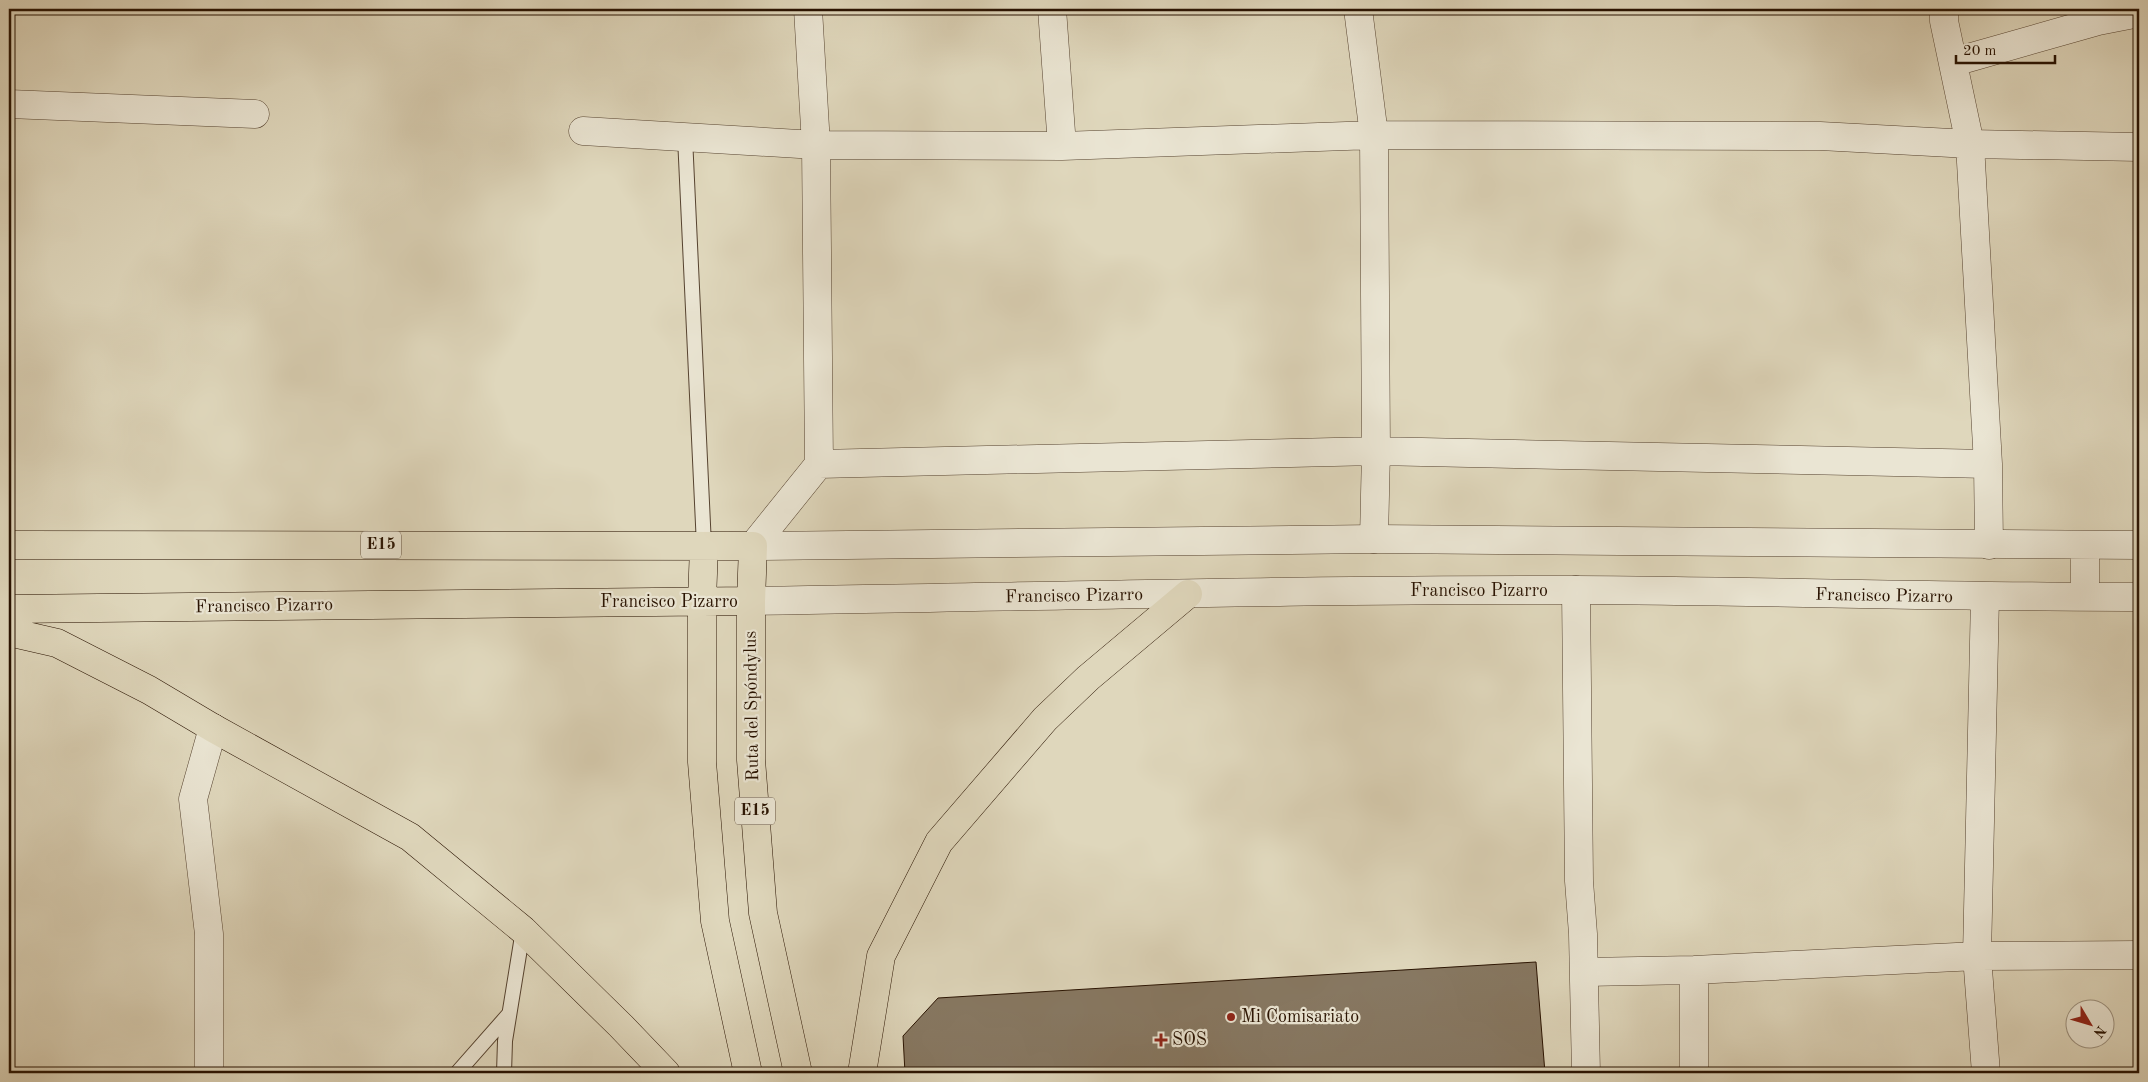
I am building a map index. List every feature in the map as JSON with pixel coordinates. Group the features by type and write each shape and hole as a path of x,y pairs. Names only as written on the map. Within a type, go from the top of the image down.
{"highway":[{"name":"E15","path":"9,545 753,546"},
{"path":"704,546 702,762 715,921 748,1073"},
{"name":"Ruta del Spóndylus","path":"753,546 751,760 763,913 798,1073"},
{"path":"862,1073 881,956 939,842 1045,719 1088,678 1188,594"},
{"name":"Francisco Pizarro","path":"9,608 751,601"},
{"path":"9,632 57,643 149,690 213,728 410,837 524,930 666,1073"}],"street":[{"path":"753,546 819,464 816,145 808,9"},
{"path":"1052,9 1062,146"},
{"path":"1358,9 1374,135 1376,451 1374,538"},
{"path":"1944,9 1944,21 1970,144 1988,464 1989,545"},
{"path":"1954,62 2098,21 2139,12"},
{"path":"9,104 255,114"},
{"path":"583,131 816,145 1062,146 1374,135 1820,136 1970,144 2139,147"},
{"path":"819,464 1376,451 1988,464"},
{"path":"753,546 1374,538 2139,545"},
{"path":"2085,597 2086,545"},
{"path":"1576,590 1579,881 1584,972 1586,1073"},
{"name":"Francisco Pizarro","path":"751,601 1276,592 1576,590 1986,597 2139,597"},
{"path":"1986,597 1977,956 1986,1073"},
{"path":"209,1073 209,934 193,799 213,728"},
{"path":"1584,972 1694,970 1977,956 2139,955"},
{"path":"1694,970 1694,1073"}],"lane":[{"path":"686,137 704,546"},
{"path":"504,1073 505,1041 524,930"},
{"path":"457,1073 509,1014"}],"building":[{"name":"Mi Comisariato","path":"1536,962 1545,1073 905,1073 903,1036 938,998"}],"place":[{"name":"Mi Comisariato","path":"1231,1017"},
{"name":"SOS","path":"1161,1040"}]}
